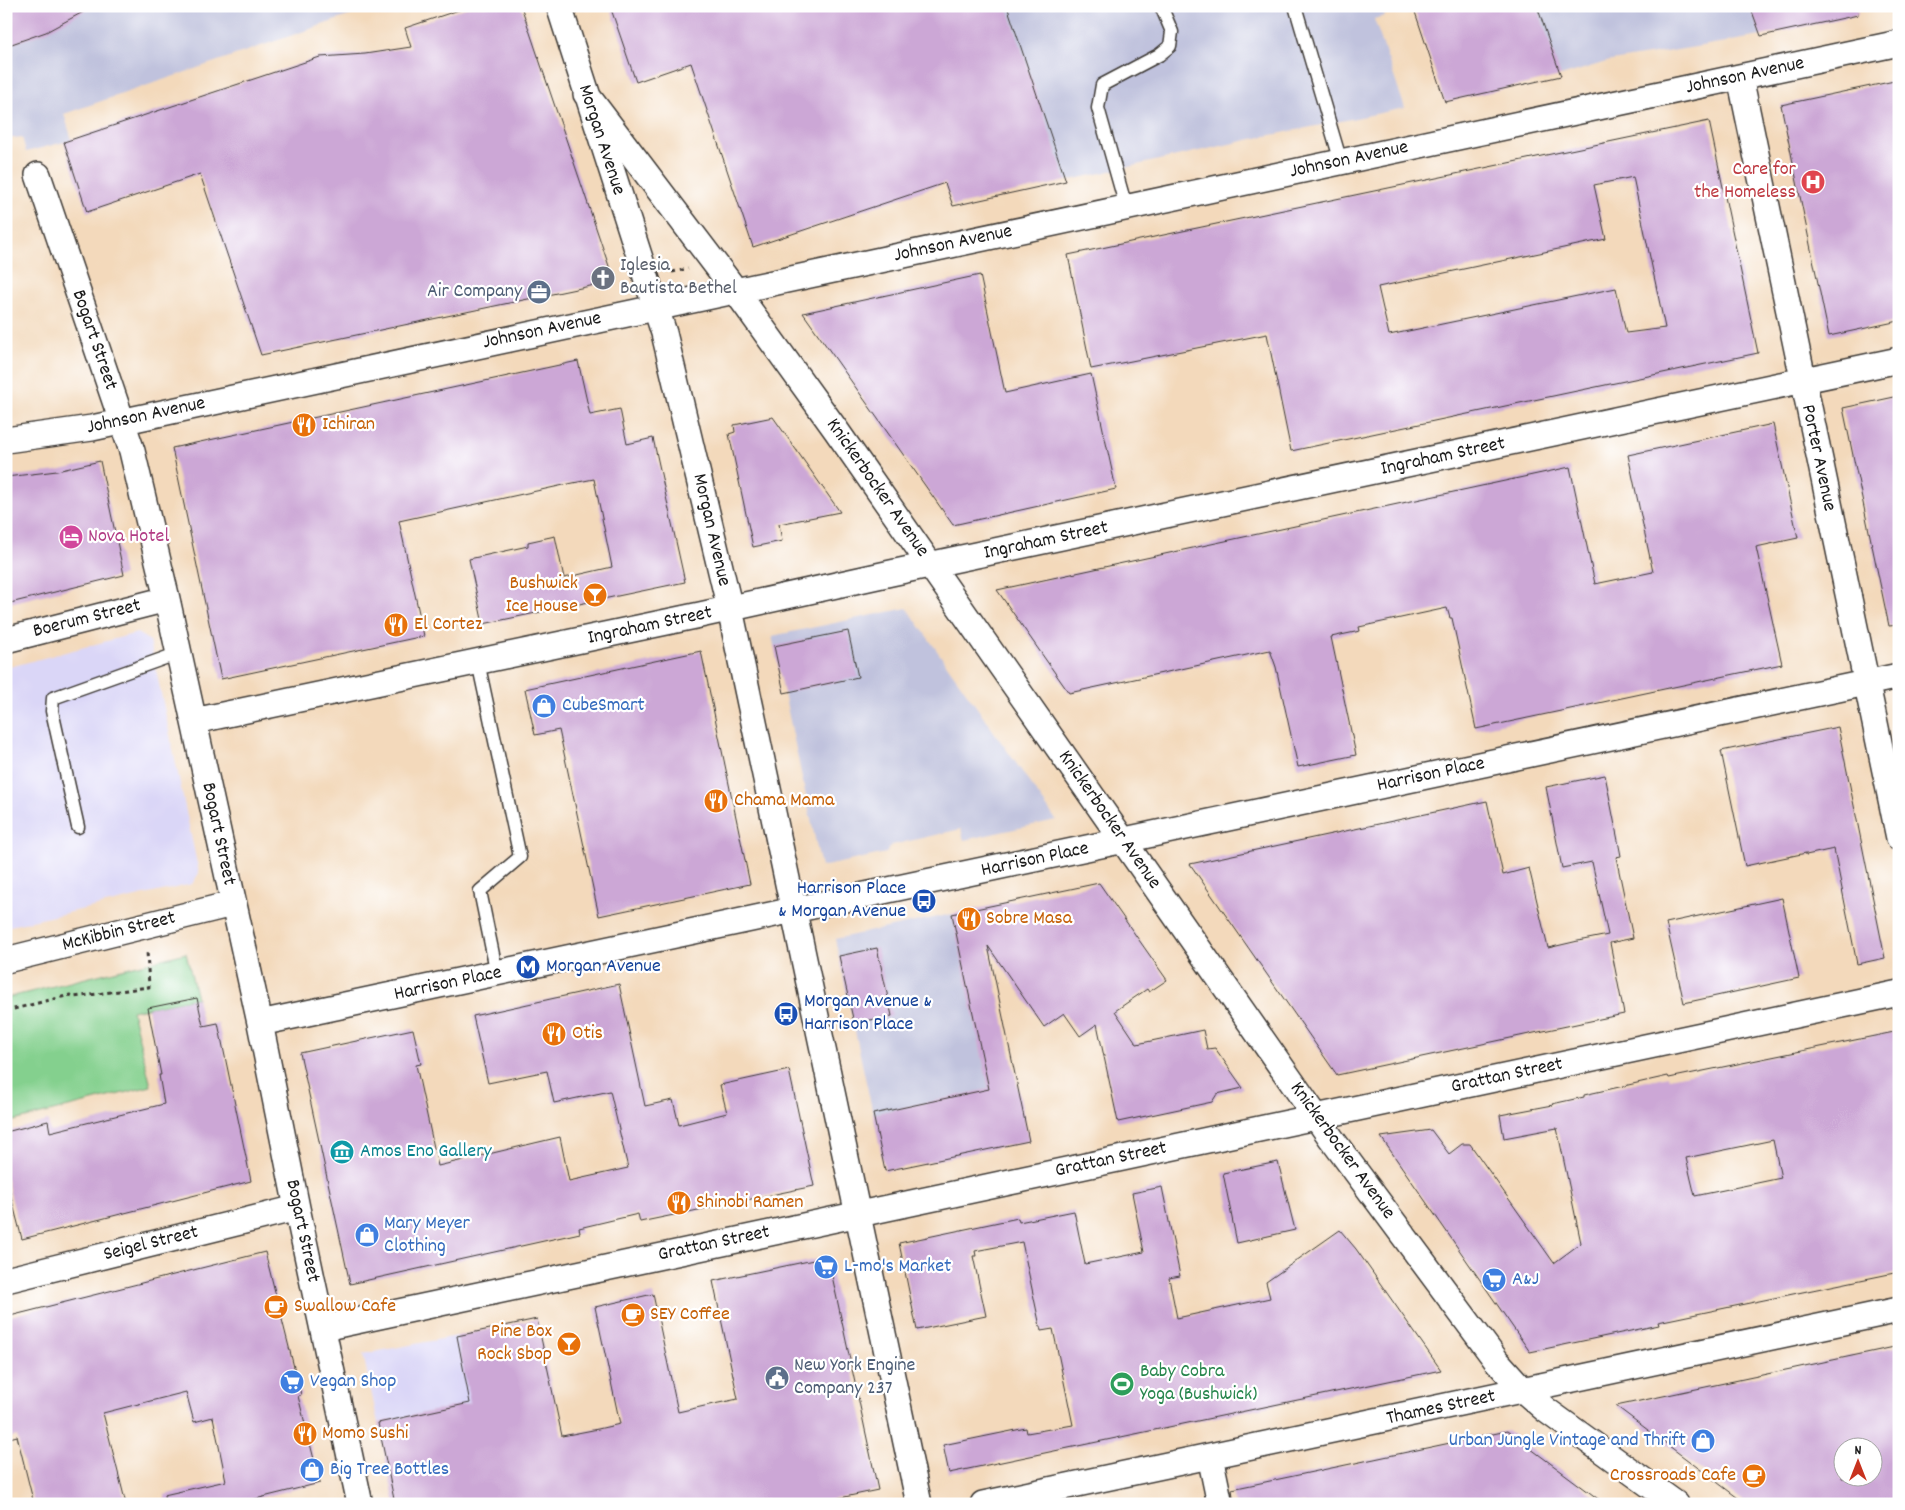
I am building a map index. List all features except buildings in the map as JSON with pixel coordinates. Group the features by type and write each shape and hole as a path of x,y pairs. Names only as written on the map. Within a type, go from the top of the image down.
{"street":[{"name":"Morgan Avenue","path":"559,6 664,333 730,609 918,1504"},
{"name":"Johnson Avenue","path":"6,440 72,432 1899,43"},
{"name":"Porter Avenue","path":"1740,77 1899,838"},
{"name":"Knickerbocker Avenue","path":"586,94 735,290 931,565 1316,1117 1496,1360 1546,1410 1676,1504"},
{"name":"Bogart Street","path":"38,175 132,451 167,599 232,904 260,1023 296,1208 360,1504"},
{"name":"Ingraham Street","path":"194,721 1899,360"},
{"name":"Boerum Street","path":"6,640 167,599"},
{"name":"Harrison Place","path":"260,1023 1124,842 1163,832 1899,676"},
{"name":"McKibbin Street","path":"6,960 232,904"},
{"name":"Grattan Street","path":"323,1328 1899,993"},
{"name":"Seigel Street","path":"6,1280 296,1208"},
{"name":"Thames Street","path":"982,1504 1899,1310"},
{"path":"1210,1456 1220,1504"}],"lane":[{"path":"1126,207 1098,108 1102,85 1159,55 1170,46 1172,32 1162,6"},
{"path":"1295,6 1341,162"},
{"path":"78,827 52,711 53,698 179,653"},
{"path":"478,662 520,857 480,891 497,974"}],"path":[{"path":"667,273 690,268"},
{"path":"6,1011 70,995 74,997 149,987 147,948"}],"shaded area":[{"path":"90,6 377,6 64,114 72,140 26,152 22,137 6,139 6,46 46,32"},
{"path":"1007,6 1382,6 1385,16 1374,19 1405,108 1252,139 1066,181"},
{"path":"1537,6 1750,6 1761,36 1606,62 1561,76"},
{"path":"907,608 1056,820 964,840 961,829 892,845 886,853 821,867 772,636"},
{"path":"137,633 150,641 199,873 192,884 6,927 6,668"},
{"path":"952,914 989,1089 873,1114 835,939"},
{"path":"457,1336 471,1403 378,1423 363,1354"}],"green space":[{"path":"186,953 197,998 132,1011 151,1086 6,1123 6,998"}],"place":[{"name":"Care for the Homeless","path":"1813,182"},
{"name":"Iglesia Bautista Bethel","path":"603,278"},
{"name":"Air Company","path":"539,292"},
{"name":"Ichiran","path":"304,425"},
{"name":"Nova Hotel","path":"71,537"},
{"name":"Bushwick Ice House","path":"595,595"},
{"name":"El Cortez","path":"396,625"},
{"name":"CubeSmart","path":"544,706"},
{"name":"Chama Mama","path":"716,801"},
{"name":"Harrison Place & Morgan Avenue","path":"924,901"},
{"name":"Sobre Masa","path":"969,919"},
{"name":"Morgan Avenue","path":"528,967"},
{"name":"Morgan Avenue & Harrison Place","path":"786,1014"},
{"name":"Otis","path":"554,1034"},
{"name":"Amos Eno Gallery","path":"342,1152"},
{"name":"Shinobi Ramen","path":"679,1203"},
{"name":"Mary Meyer Clothing","path":"367,1235"},
{"name":"L-mo's Market","path":"826,1267"},
{"name":"A&J","path":"1494,1280"},
{"name":"Swallow Cafe","path":"276,1307"},
{"name":"SEY Coffee","path":"633,1315"},
{"name":"Pine Box Rock Sbop","path":"569,1344"},
{"name":"New York Engine Company 237","path":"777,1378"},
{"name":"Vegan Shop","path":"292,1382"},
{"name":"Baby Cobra Yoga (Bushwick)","path":"1122,1384"},
{"name":"Momo Sushi","path":"305,1434"},
{"name":"Urban Jungle Vintage and Thrift","path":"1703,1441"},
{"name":"Big Tree Bottles","path":"312,1470"},
{"name":"Crossroads Cafe","path":"1754,1476"}]}
